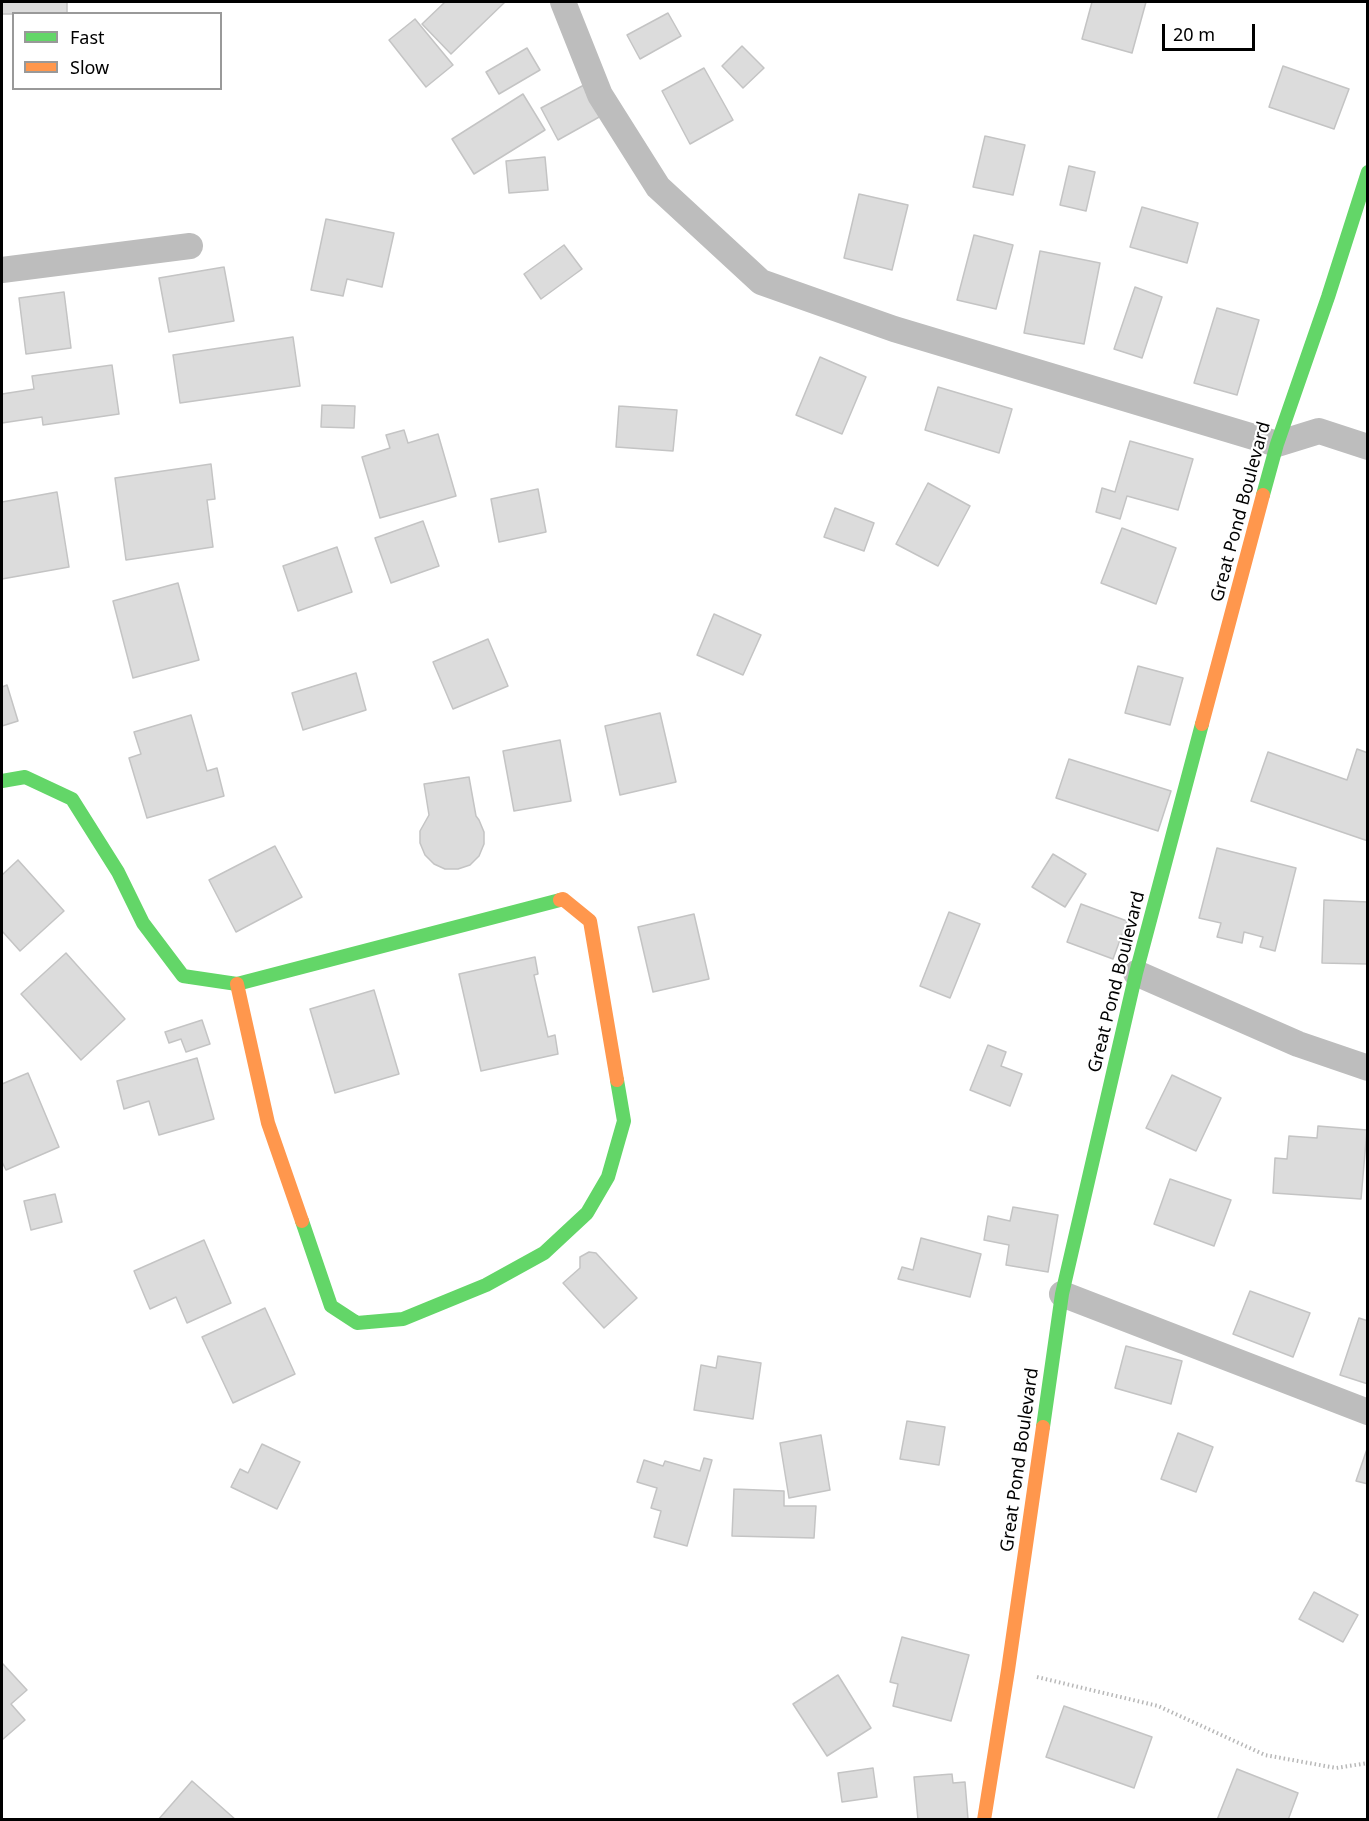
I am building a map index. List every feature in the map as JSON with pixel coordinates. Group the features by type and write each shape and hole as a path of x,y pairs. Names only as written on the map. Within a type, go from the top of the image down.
{"street":[{"path":"563,2 600,95 658,187 761,282 894,329 1277,444 1319,431 1368,447"},
{"name":"Great Pond Boulevard","path":"984,1820 1062,1294 1136,973 1277,444 1368,172"},
{"path":"2,270 190,246"},
{"path":"2,781 25,777 72,800 118,872 143,923 183,976 237,984 563,899 590,921 624,1121 608,1177 587,1213 543,1253 486,1285 403,1319 357,1323 331,1306 268,1123 237,984"},
{"path":"1136,973 1298,1044 1368,1068"},
{"path":"1062,1294 1368,1412"}],"path":[{"path":"1008,1670 1158,1707 1265,1755 1336,1768 1368,1763"}],"building":[{"path":"2,2 67,2 67,12 2,14"},
{"path":"445,2 505,2 451,54 422,24"},
{"path":"1092,2 1146,2 1132,53 1082,39"},
{"path":"668,13 681,36 640,59 627,35"},
{"path":"415,19 453,65 426,87 389,40"},
{"path":"742,46 764,68 743,88 722,66"},
{"path":"527,48 540,70 499,94 486,72"},
{"path":"1283,66 1349,89 1334,129 1269,107"},
{"path":"704,68 733,120 690,144 662,91"},
{"path":"584,85 601,116 558,140 541,108"},
{"path":"523,94 545,130 474,174 452,139"},
{"path":"985,136 1025,145 1013,195 973,187"},
{"path":"545,157 548,190 509,193 506,161"},
{"path":"1069,166 1095,172 1086,211 1060,205"},
{"path":"859,194 908,205 892,270 844,258"},
{"path":"1142,207 1198,223 1187,263 1130,247"},
{"path":"326,219 394,233 382,287 347,279 343,296 311,290"},
{"path":"974,235 1013,245 996,309 957,300"},
{"path":"564,245 582,269 541,299 524,274"},
{"path":"1040,251 1100,263 1084,344 1024,333"},
{"path":"224,267 234,321 169,332 159,278"},
{"path":"1135,287 1162,297 1142,358 1114,349"},
{"path":"64,292 71,348 26,354 19,298"},
{"path":"1217,308 1259,320 1237,395 1194,383"},
{"path":"293,337 300,386 180,403 173,355"},
{"path":"820,357 866,377 842,434 796,415"},
{"path":"112,365 119,414 43,425 42,417 2,423 2,394 34,389 32,376"},
{"path":"938,387 1012,409 999,453 925,430"},
{"path":"322,405 355,406 354,428 321,427"},
{"path":"619,406 677,410 673,451 616,447"},
{"path":"404,430 408,443 438,434 456,496 380,518 362,457 390,448 386,435"},
{"path":"1130,441 1193,459 1178,510 1127,496 1120,519 1096,512 1102,488 1115,492"},
{"path":"211,464 215,499 207,500 213,547 126,560 115,478"},
{"path":"928,483 970,506 938,566 896,544"},
{"path":"538,489 546,532 499,542 491,499"},
{"path":"57,492 69,567 2,579 2,502"},
{"path":"835,508 874,523 864,551 824,537"},
{"path":"423,521 439,566 391,583 375,538"},
{"path":"1122,528 1176,548 1156,604 1101,583"},
{"path":"337,547 352,592 298,611 283,566"},
{"path":"178,583 199,660 133,678 113,601"},
{"path":"714,614 761,635 743,675 697,655"},
{"path":"488,639 508,686 453,709 433,662"},
{"path":"1138,666 1183,678 1170,725 1125,713"},
{"path":"356,673 366,710 303,730 292,693"},
{"path":"7,685 18,721 2,726 2,687"},
{"path":"660,713 676,782 620,795 605,726"},
{"path":"191,715 207,771 217,768 224,796 147,818 129,758 141,754 134,732"},
{"path":"560,740 571,801 514,811 503,751"},
{"path":"1357,749 1368,753 1368,841 1251,801 1268,752 1347,780"},
{"path":"1069,759 1171,791 1158,831 1056,798"},
{"path":"469,777 476,816 484,832 484,844 479,856 470,865 458,869 445,869 434,864 425,855 420,843 420,831 429,815 424,784"},
{"path":"275,846 302,897 236,932 209,880"},
{"path":"1217,848 1296,868 1275,951 1260,947 1263,937 1244,932 1242,943 1217,937 1221,923 1199,918"},
{"path":"1053,854 1086,874 1065,907 1032,887"},
{"path":"18,860 64,911 20,951 2,931 2,875"},
{"path":"1324,900 1368,902 1368,964 1322,963"},
{"path":"1081,904 1127,921 1113,959 1067,942"},
{"path":"949,912 980,924 950,998 920,986"},
{"path":"694,914 709,979 653,992 638,927"},
{"path":"66,953 125,1019 81,1060 21,994"},
{"path":"535,957 538,974 534,975 548,1037 555,1035 558,1054 481,1071 459,974"},
{"path":"374,990 399,1074 335,1093 310,1009"},
{"path":"202,1020 210,1044 186,1052 181,1039 169,1043 165,1032"},
{"path":"988,1045 1006,1052 1001,1066 1022,1074 1010,1106 970,1090"},
{"path":"197,1058 214,1119 159,1135 149,1101 124,1109 117,1081"},
{"path":"28,1073 59,1147 6,1170 2,1162 2,1084"},
{"path":"1172,1075 1221,1098 1196,1151 1146,1128"},
{"path":"1318,1126 1367,1130 1361,1199 1273,1193 1275,1158 1287,1159 1289,1136 1317,1138"},
{"path":"1170,1179 1231,1200 1214,1246 1154,1224"},
{"path":"55,1194 62,1222 31,1230 24,1201"},
{"path":"1013,1207 1058,1215 1048,1272 1006,1265 1009,1245 984,1240 988,1216 1010,1221"},
{"path":"921,1238 981,1254 970,1297 898,1279 902,1267 913,1270"},
{"path":"204,1240 231,1303 187,1323 176,1297 150,1309 134,1271"},
{"path":"589,1252 596,1253 637,1298 604,1328 563,1283 580,1268 580,1257"},
{"path":"1250,1291 1310,1313 1293,1357 1233,1334"},
{"path":"265,1308 295,1374 233,1403 202,1337"},
{"path":"1359,1318 1368,1321 1368,1384 1340,1375"},
{"path":"1126,1346 1182,1361 1171,1404 1115,1388"},
{"path":"718,1356 761,1363 753,1419 694,1410 701,1365 716,1368"},
{"path":"907,1421 945,1427 939,1465 900,1459"},
{"path":"1178,1433 1213,1447 1196,1492 1161,1479"},
{"path":"821,1435 830,1490 789,1498 780,1443"},
{"path":"262,1444 300,1462 277,1509 231,1487 240,1469 248,1473"},
{"path":"1368,1449 1368,1484 1356,1481"},
{"path":"704,1458 712,1460 687,1546 654,1537 661,1511 651,1508 657,1488 637,1482 644,1460 663,1466 665,1461 700,1471"},
{"path":"734,1489 784,1491 784,1506 816,1506 814,1538 732,1536"},
{"path":"1314,1592 1358,1615 1343,1642 1299,1619"},
{"path":"902,1637 969,1655 951,1721 893,1706 898,1684 890,1682"},
{"path":"3,1664 27,1690 11,1704 25,1720 2,1740 2,1666"},
{"path":"838,1675 871,1728 827,1756 793,1704"},
{"path":"1064,1706 1152,1737 1134,1788 1046,1757"},
{"path":"873,1768 877,1797 842,1802 838,1773"},
{"path":"1237,1769 1298,1793 1288,1820 1217,1820"},
{"path":"952,1774 953,1783 965,1782 968,1819 918,1820 914,1777"},
{"path":"192,1781 236,1820 158,1820"}],"traffic: fast":[{"path":"1263,495 1277,444 1368,172"},
{"path":"1043,1427 1062,1294 1136,973 1202,724"},
{"path":"2,781 25,777 72,799 118,872 143,923 183,976 237,984 560,900"},
{"path":"302,1221 331,1306 357,1323 403,1319 486,1285 544,1253 587,1213 608,1177 624,1121 617,1080"}],"traffic: slow":[{"path":"1202,724 1263,495"},
{"path":"560,900 563,899 590,921 617,1080"},
{"path":"237,984 268,1123 302,1221"},
{"path":"984,1820 1043,1427"}]}
